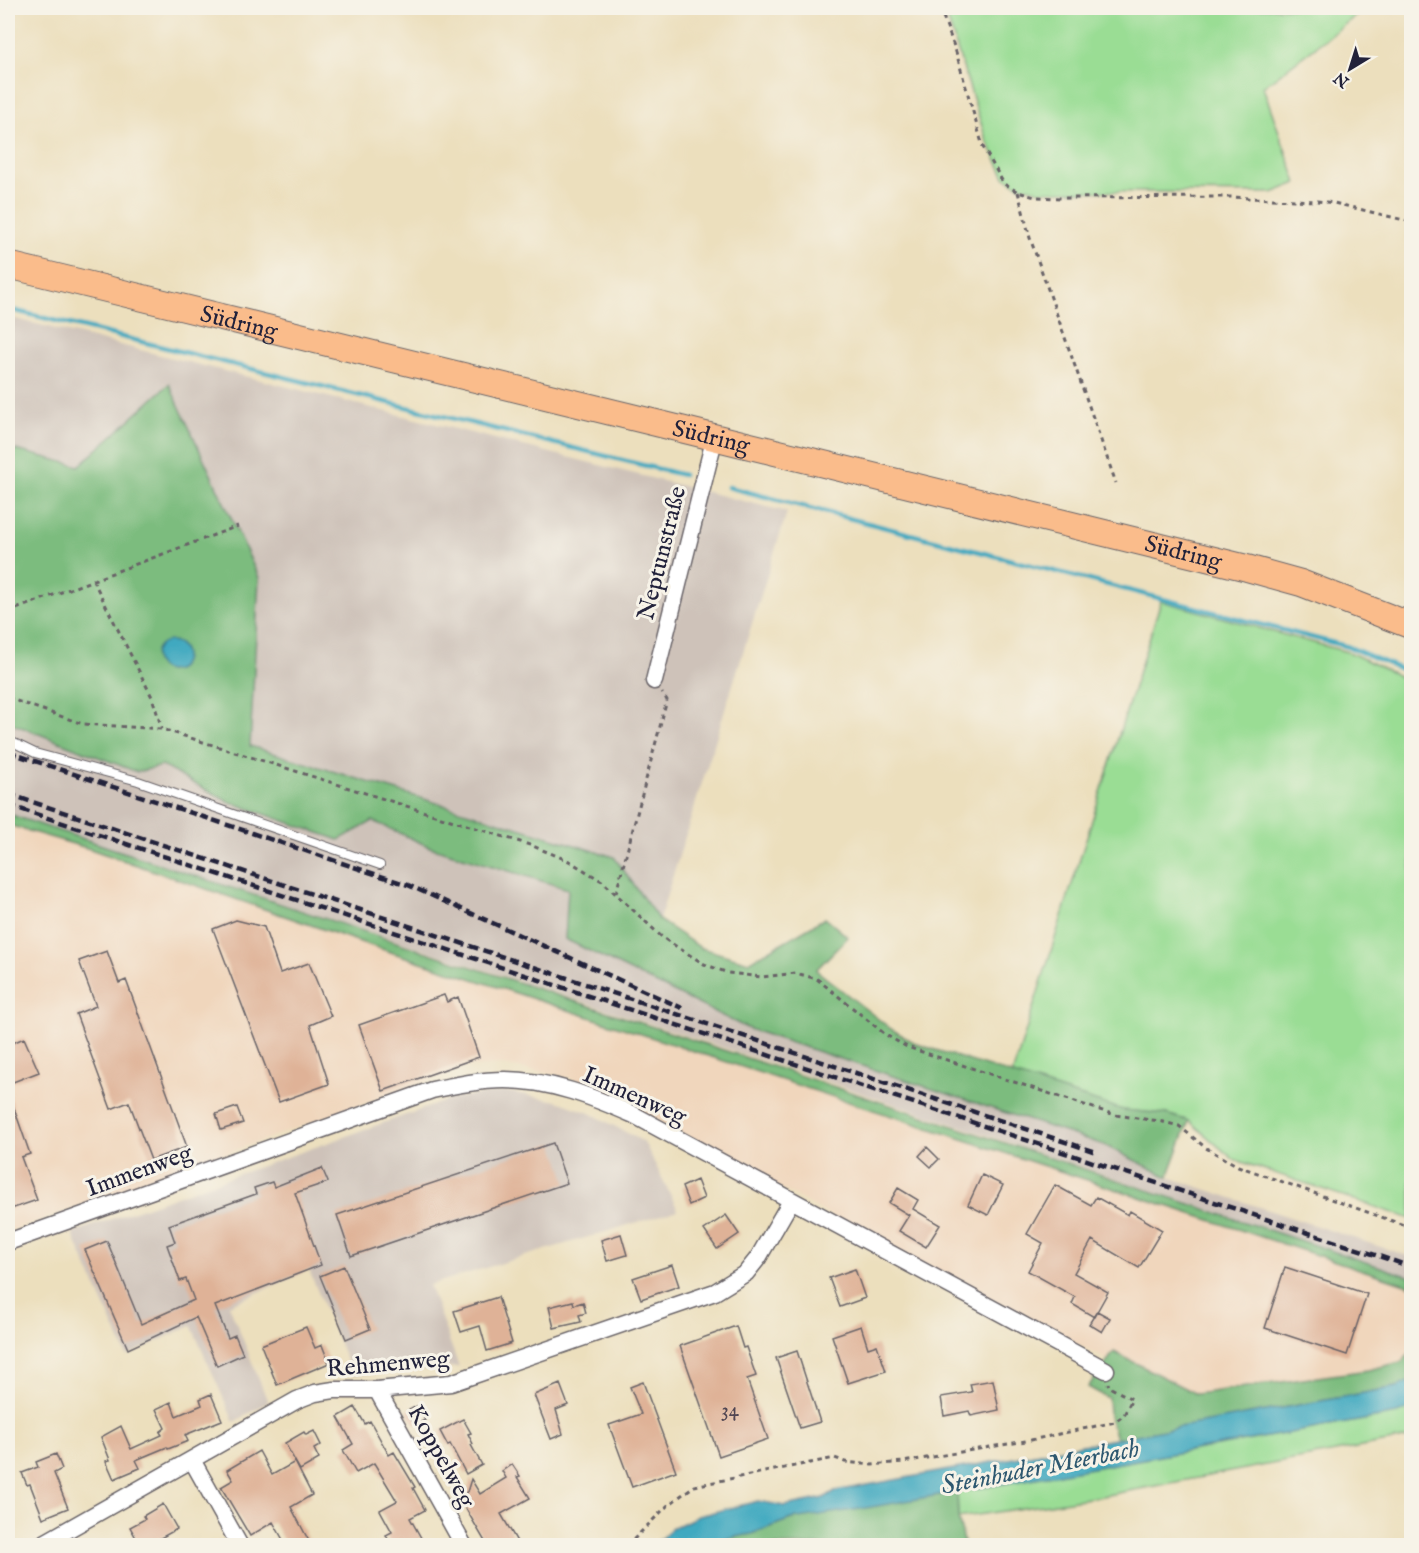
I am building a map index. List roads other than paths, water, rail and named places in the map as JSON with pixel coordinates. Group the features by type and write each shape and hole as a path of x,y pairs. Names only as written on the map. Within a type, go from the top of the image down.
{"main road":[{"name":"Südring","path":"8,265 334,346 715,436 1247,568 1301,583 1412,626"}],"street":[{"name":"Neptunstraße","path":"654,681 715,436"},
{"name":"Immenweg","path":"8,1242 432,1090 470,1082 506,1080 546,1084 591,1096 634,1115 1106,1370"},
{"name":"Rehmenweg","path":"39,1545 297,1400 315,1393 457,1382 715,1292 746,1273 758,1258 791,1201"},
{"name":"Koppelweg","path":"377,1390 464,1545"},
{"path":"192,1460 240,1545"}],"lane":[{"path":"8,740 35,753 138,781 380,865"}],"water":[{"path":"170,641 181,645 185,656 181,667 170,671 159,667 155,656 159,645"},
{"name":"Steinhuder Meerbach","path":"1411,1381 1411,1408 1397,1414 860,1509 791,1519 751,1534 699,1545 654,1545 671,1529 698,1516 758,1501 785,1506 824,1498 835,1491 1396,1387"}],"waterway":[{"path":"8,309 683,475"},
{"path":"728,487 1349,647 1412,674"}],"railway":[{"path":"8,752 408,885 682,1008"},
{"path":"8,794 1096,1152"},
{"path":"8,805 1412,1267"}]}
